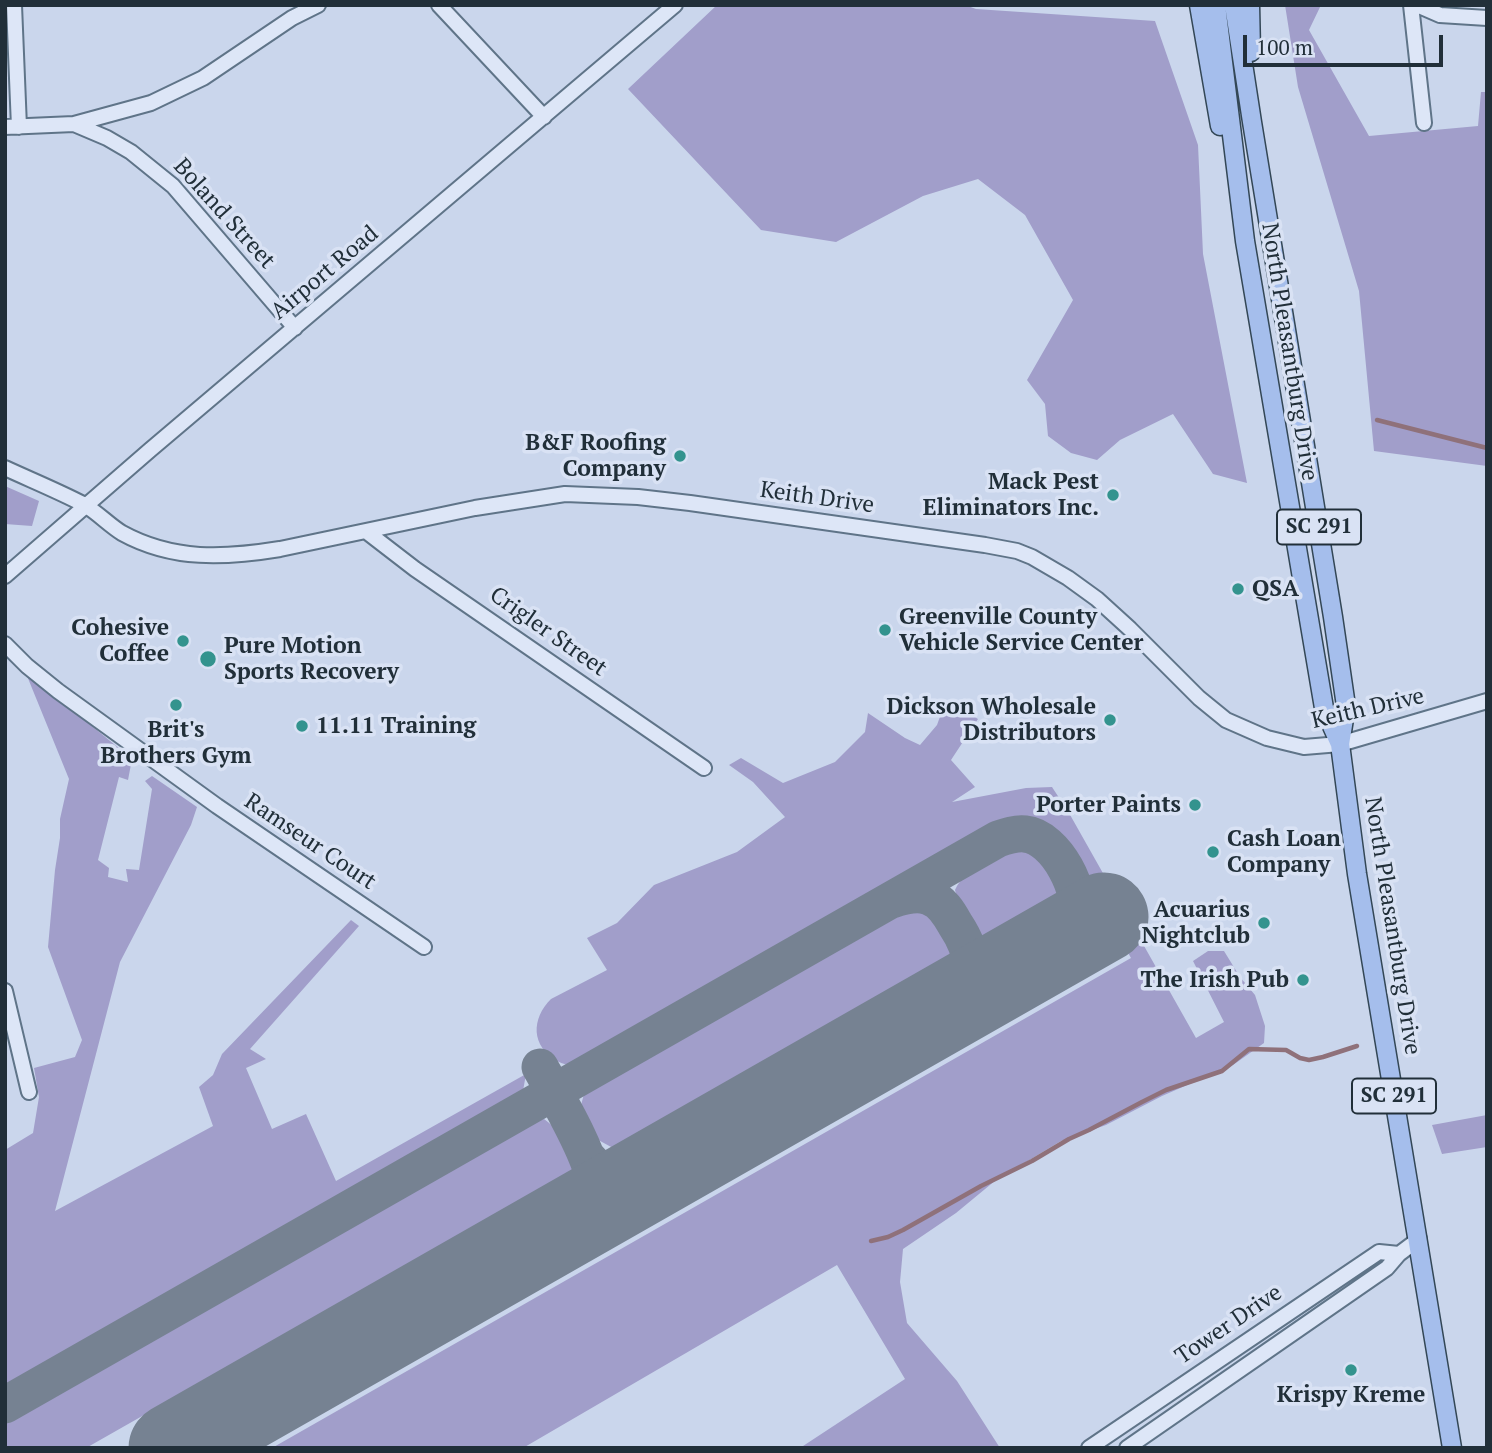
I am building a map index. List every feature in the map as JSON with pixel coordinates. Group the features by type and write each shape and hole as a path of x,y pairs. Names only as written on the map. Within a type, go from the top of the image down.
{"main road":[{"path":"1199,5 1214,96 1245,241"},
{"name":"North Pleasantburg Drive","path":"1216,5 1245,241 1324,708 1339,744 1357,874 1452,1448"},
{"name":"North Pleasantburg Drive","path":"1234,5 1346,705 1339,744"},
{"path":"1250,5 1252,121"}],"street":[{"path":"14,5 12,127 74,124 151,103 215,71 292,18 317,5"},
{"path":"439,5 544,117"},
{"name":"Airport Road","path":"5,576 675,5"},
{"path":"1411,5 1424,123"},
{"path":"1418,5 1440,15 1487,18"},
{"name":"Boland Street","path":"74,124 131,152 173,186 295,328"},
{"name":"Keith Drive","path":"5,468 86,506 120,531 146,545 185,554 210,556 248,554 475,508 565,494 690,502 985,545 1017,551 1047,564 1097,599 1199,698 1226,720 1267,738 1304,747 1339,744 1487,701"},
{"name":"Crigler Street","path":"367,532 415,569 704,768"},
{"name":"Ramseur Court","path":"5,644 58,691 217,806 424,947"},
{"path":"5,991 29,1092"},
{"name":"Tower Drive","path":"1127,1448 1387,1268 1399,1254 1419,1239"},
{"name":"Tower Drive","path":"1089,1448 1379,1252 1399,1254"}],"shaded area":[{"path":"717,5 965,5 976,9 1155,21 1198,145 1203,254 1247,483 1213,474 1173,414 1120,440 1097,460 1071,453 1048,436 1045,404 1027,380 1073,300 1025,215 978,179 923,196 836,242 761,230 628,89"},
{"path":"1285,5 1321,5 1309,30 1369,136 1478,126 1481,92 1487,92 1487,466 1374,451 1359,291 1298,87"},
{"path":"5,486 39,501 32,526 5,524"},
{"path":"25,671 132,759 128,780 119,777 98,860 109,868 108,877 128,882 126,869 139,870 152,789 145,781 152,776 197,807 191,825 120,962 55,1211 213,1126 199,1087 213,1075 222,1054 351,920 359,926 250,1049 266,1059 246,1068 272,1129 306,1114 336,1181 526,1074 523,1091 5,1389 5,1150 33,1133 39,1097 34,1068 75,1057 82,1040 48,947 60,819 69,779"},
{"path":"946,700 978,719 951,760 975,787 952,802 1026,788 1052,787 1196,1038 1224,1022 1193,961 1208,951 1224,951 1255,995 1265,1026 1264,1043 1233,1065 1162,1096 1106,1125 1061,1141 996,1180 956,1213 903,1249 900,1282 907,1323 957,1381 1000,1448 800,1448 905,1379 837,1265 523,1448 272,1448 1131,958 1065,844 1045,827 1029,822 1007,822 579,1065 560,1062 542,1048 538,1040 537,1023 544,1007 551,999 607,970 587,938 617,923 654,885 737,852 785,817 753,782 729,765 741,758 783,783 835,762 865,732 868,713 920,745 937,725"},
{"path":"1014,848 1040,856 1050,867 1061,892 981,938 964,916 955,890 972,869"},
{"path":"912,905 928,911 940,921 956,951 613,1148 591,1136 583,1123 580,1109 584,1094 599,1081"},
{"path":"1487,1115 1487,1147 1442,1154 1432,1125"},
{"path":"544,1119 565,1141 573,1171 86,1448 5,1448 5,1421 522,1124"}],"waterway":[{"path":"1377,420 1487,448"},
{"path":"871,1241 903,1230 1069,1139 1166,1090 1222,1071 1249,1049 1286,1050 1309,1060 1357,1046"}],"taxiway":[{"path":"5,1405 998,839 1018,834 1036,837 1057,855 1066,868 1078,909 1073,927 1060,942"},
{"path":"892,900 915,895 934,899 948,912 963,938 971,961 970,978 964,992 949,1006"},
{"path":"540,1067 574,1129 593,1179 594,1191 591,1200 572,1221"},
{"path":"587,1157 613,1178 628,1181 647,1178"},
{"path":"178,1448 228,1416"}],"runway":[{"path":"173,1448 1104,917"}],"place":[{"name":"B&F Roofing Company","path":"680,456"},
{"name":"Mack Pest Eliminators Inc.","path":"1113,495"},
{"name":"QSA","path":"1238,589"},
{"name":"Greenville County Vehicle Service Center","path":"885,630"},
{"name":"Cohesive Coffee","path":"183,641"},
{"name":"Pure Motion Sports Recovery","path":"208,659"},
{"name":"Brit's Brothers Gym","path":"176,705"},
{"name":"Dickson Wholesale Distributors","path":"1110,720"},
{"name":"11.11 Training","path":"302,726"},
{"name":"Porter Paints","path":"1195,805"},
{"name":"Cash Loan Company","path":"1213,852"},
{"name":"Acuarius Nightclub","path":"1264,923"},
{"name":"The Irish Pub","path":"1303,980"},
{"name":"Krispy Kreme","path":"1351,1370"}]}
